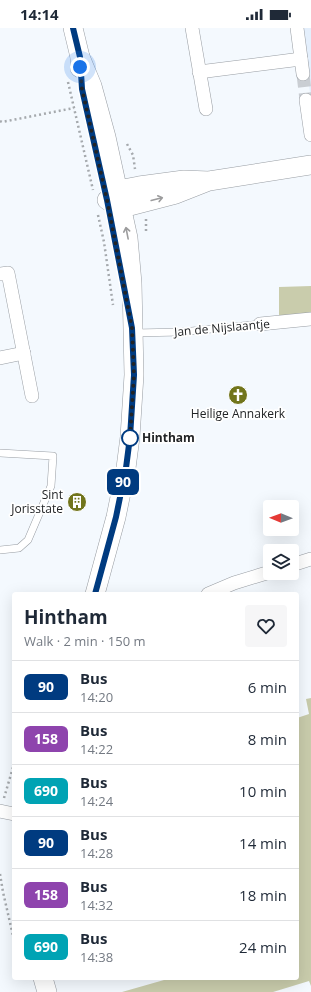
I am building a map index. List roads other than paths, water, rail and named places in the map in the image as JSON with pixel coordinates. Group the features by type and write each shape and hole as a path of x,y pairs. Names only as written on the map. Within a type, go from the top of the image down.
{"street":[{"path":"73,28 80,57 82,89 108,201 133,331 134,375 130,437 126,468 116,517 96,592"},
{"path":"192,28 206,109"},
{"path":"297,28 303,74"},
{"path":"200,72 301,59"},
{"path":"306,100 311,135"},
{"path":"108,201 184,180 209,181 311,165"},
{"path":"0,274 8,273 32,396"},
{"name":"Jan de Nijslaantje","path":"260,324 311,319"},
{"path":"0,358 24,353"},
{"path":"299,563 311,559"},
{"path":"213,592 234,583 263,574"},
{"path":"44,980 47,992"}],"lane":[{"name":"Jan de Nijslaantje","path":"133,331 182,332 260,324"},
{"path":"0,453 53,456 51,486 28,540 19,548 0,550"}],"tunnel":[{"path":"303,74 306,100"}],"place":[{"name":"Heilige Annakerk","path":"238,395"},
{"name":"Hintham","path":"130,438"},
{"name":"Sint Jorisstate","path":"77,502"}]}
